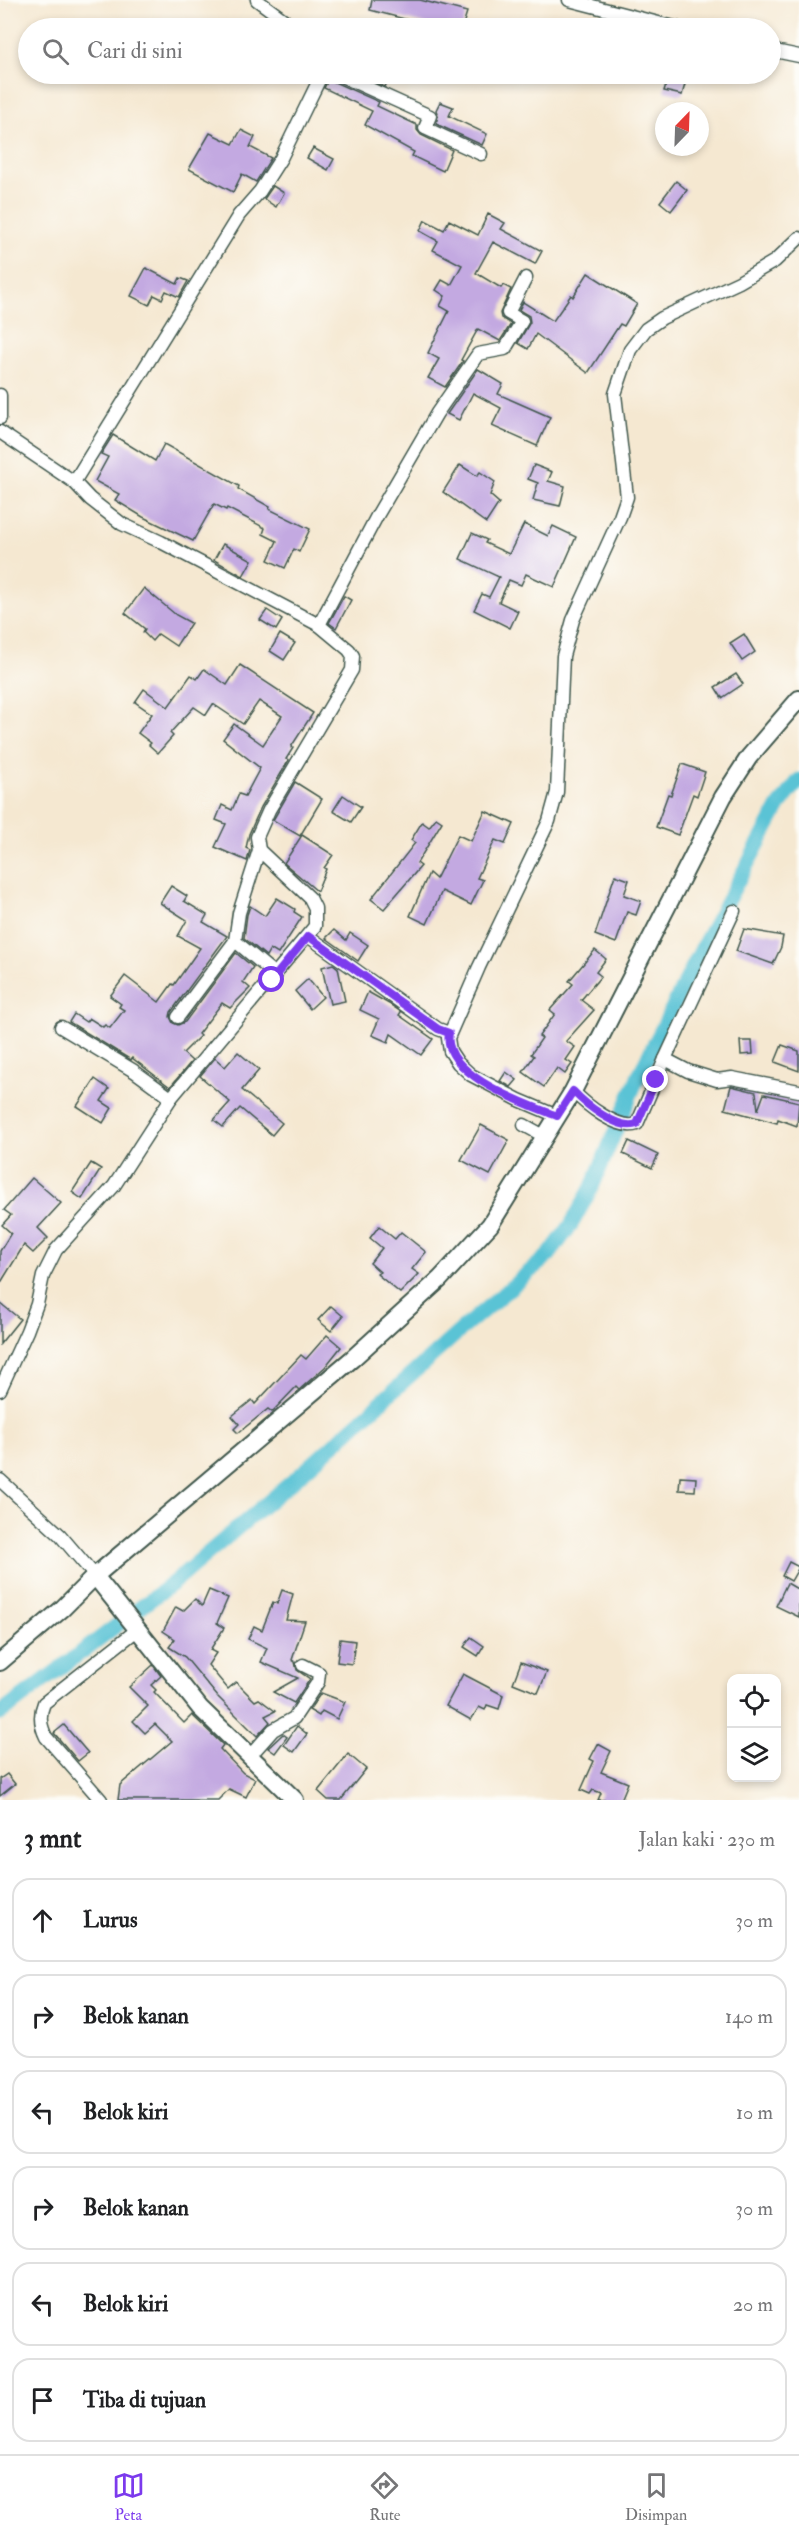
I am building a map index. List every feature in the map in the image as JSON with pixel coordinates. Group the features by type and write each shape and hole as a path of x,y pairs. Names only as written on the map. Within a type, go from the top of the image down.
{"street":[{"path":"257,0 281,18"},
{"path":"569,0 639,18"},
{"path":"781,52 799,57"},
{"path":"74,482 233,224 260,191 280,158 317,84"},
{"path":"359,84 430,116 425,128 481,154"},
{"path":"557,1116 519,1100 471,1075 458,1064 450,1051 449,1033 549,821 557,792 563,656 573,620 627,497 615,394 630,350 646,329 662,318 739,282 775,261 799,238"},
{"path":"319,625 378,514 437,413 478,354 505,349 522,321 508,313 526,278"},
{"path":"0,395 0,417"},
{"path":"0,432 74,482 90,499 122,524 319,625 344,644 352,656 352,670 268,810 259,831 259,850 239,913 235,942 178,1017"},
{"path":"0,1662 62,1609 99,1582 352,1359 440,1279 490,1225 557,1116 578,1097 723,797 749,757 799,699"},
{"path":"0,1390 27,1331 47,1264 65,1239 114,1186 171,1098 315,926 316,918 310,898 259,850"},
{"path":"578,1097 621,1125 637,1124 734,911"},
{"path":"308,936 438,1029 449,1033"},
{"path":"235,942 276,975"},
{"path":"61,1027 134,1071 171,1098"},
{"path":"665,1059 688,1071 717,1080 732,1078 799,1091"},
{"path":"524,1125 544,1136"},
{"path":"0,1480 60,1535 180,1686 249,1757 295,1800"},
{"path":"101,1800 46,1737 41,1728 40,1711 44,1703 135,1628"},
{"path":"249,1757 273,1730 294,1718 318,1682 319,1673 303,1665"}],"building":[{"path":"372,0 420,0 467,12 465,18 401,18 370,10"},
{"path":"326,84 338,84 379,102 377,106 417,125 417,130 421,135 452,150 443,171 412,156 414,152 365,125 372,111 324,88"},
{"path":"666,84 685,84 682,95 664,91"},
{"path":"440,102 453,107 449,116 487,134 482,145 436,124 438,116 436,110"},
{"path":"241,130 255,137 250,147 271,158 256,182 242,174 233,192 189,169 210,133 233,144"},
{"path":"313,148 334,159 328,170 307,158"},
{"path":"676,181 687,190 671,211 660,202"},
{"path":"273,186 284,193 276,207 264,199"},
{"path":"488,214 505,223 501,229 542,251 535,264 493,242 476,273 501,288 503,285 511,289 500,313 501,318 511,324 500,341 478,329 461,360 463,361 445,387 428,378 439,359 428,353 449,311 440,306 445,296 436,290 442,280 451,285 462,265 433,250 438,241 420,231 425,220 444,230 449,220 478,235"},
{"path":"146,268 177,284 180,278 188,281 179,297 166,291 162,299 154,295 149,305 131,296"},
{"path":"588,273 637,304 624,326 620,324 588,373 536,334 528,349 518,343 530,322 529,316 519,310 523,302 553,321 571,295 573,297"},
{"path":"478,369 503,384 498,394 550,417 537,446 492,426 501,408 473,393 459,420 447,414"},
{"path":"113,435 155,461 164,444 239,486 238,489 270,507 269,509 310,529 299,552 294,549 285,568 268,560 277,541 263,534 265,528 227,508 226,510 214,504 193,541 143,517 115,500 119,494 95,481 108,457 101,454"},
{"path":"460,465 477,476 480,472 495,482 490,495 499,503 486,523 443,492"},
{"path":"534,465 552,472 548,481 565,486 560,506 533,500 538,483 528,479"},
{"path":"524,524 548,536 553,526 576,537 554,587 526,574 521,585 509,580 499,602 518,611 510,628 474,610 482,594 489,597 499,577 460,559 472,533 487,540 485,543 509,554"},
{"path":"223,544 252,560 243,576 214,560"},
{"path":"144,588 176,615 191,623 176,646 158,634 152,641 143,632 145,629 125,613"},
{"path":"344,596 351,600 336,628 329,623"},
{"path":"267,610 282,620 276,630 260,620"},
{"path":"280,634 295,643 284,660 270,651"},
{"path":"744,634 755,652 742,661 730,643"},
{"path":"240,665 313,713 291,747 293,748 286,759 289,760 261,807 249,834 246,848 250,850 247,861 215,847 226,824 216,820 222,805 232,810 239,794 245,796 260,768 223,739 234,724 263,745 282,716 259,701 243,724 213,704 206,715 194,707 170,733 173,736 158,753 149,745 151,743 138,733 152,714 135,702 144,689 168,707 191,675 197,679 204,669 227,685"},
{"path":"736,674 743,684 722,698 715,687"},
{"path":"682,764 705,772 697,796 693,794 678,835 656,827"},
{"path":"295,782 322,799 300,836 273,820"},
{"path":"343,795 361,807 351,822 333,811"},
{"path":"485,811 514,824 505,844 495,840 477,878 483,880 471,905 442,891 427,924 410,916 429,873 436,879 458,835 471,841"},
{"path":"436,818 442,822 417,863 421,866 384,909 371,899 415,843 411,840 422,822 429,827"},
{"path":"302,835 333,855 324,868 326,869 317,891 284,863"},
{"path":"615,875 629,880 624,895 641,901 636,915 627,912 616,943 595,935"},
{"path":"171,886 187,896 184,901 207,915 203,922 227,936 171,1012 170,1017 173,1023 178,1025 185,1022 236,953 253,967 243,982 250,988 230,1008 222,1003 198,1034 200,1036 183,1053 192,1061 170,1087 132,1058 131,1060 69,1022 74,1014 86,1022 89,1018 103,1027 105,1025 110,1028 124,1010 119,1007 121,1004 110,996 125,976 159,1002 172,984 174,985 200,948 178,936 187,920 160,903"},
{"path":"277,898 295,909 294,912 302,917 278,954 270,949 266,956 244,938 247,915 250,906 265,916"},
{"path":"744,929 783,936 781,947 773,964 736,951"},
{"path":"334,930 346,940 350,933 368,945 358,961 326,938"},
{"path":"595,950 606,959 596,972 601,976 581,1000 594,1010 566,1041 575,1047 566,1060 572,1064 565,1074 557,1068 544,1087 523,1072 542,1038 539,1036 555,1014 550,1010 573,984 569,981"},
{"path":"333,964 338,968 345,1001 330,1004 322,967"},
{"path":"308,979 323,997 310,1009 295,991"},
{"path":"368,992 401,1012 399,1015 433,1039 421,1055 391,1034 388,1042 372,1035 379,1019 360,1010"},
{"path":"740,1041 752,1041 753,1054 741,1055"},
{"path":"782,1045 799,1051 799,1071 775,1062"},
{"path":"238,1052 259,1070 242,1090 282,1123 272,1135 240,1108 223,1127 214,1120 230,1102 200,1076 215,1058 225,1067"},
{"path":"506,1072 517,1080 511,1087 500,1081"},
{"path":"95,1079 109,1089 101,1101 112,1108 103,1123 77,1106"},
{"path":"731,1086 756,1092 758,1110 764,1094 799,1102 797,1126 778,1119 777,1123 725,1109"},
{"path":"481,1125 509,1140 490,1175 461,1160"},
{"path":"629,1141 658,1155 652,1168 623,1154"},
{"path":"91,1163 101,1169 82,1199 72,1192"},
{"path":"32,1178 61,1203 38,1228 48,1238 33,1253 24,1245 0,1284 0,1251 11,1233 2,1225 11,1215 4,1210"},
{"path":"379,1226 395,1239 401,1232 426,1252 412,1269 419,1274 400,1293 377,1274 380,1272 370,1263 382,1248 370,1238"},
{"path":"0,1303 20,1319 0,1344"},
{"path":"331,1306 343,1316 331,1331 318,1320"},
{"path":"327,1335 341,1347 325,1367 299,1390 296,1387 272,1412 268,1409 238,1433 234,1429 239,1424 232,1416 252,1400 255,1404 301,1355 306,1359"},
{"path":"680,1477 696,1478 695,1491 679,1490"},
{"path":"789,1562 799,1567 791,1581 782,1576"},
{"path":"787,1583 799,1590 799,1617 776,1606"},
{"path":"209,1590 228,1598 217,1623 224,1628 210,1650 216,1653 208,1665 228,1689 236,1682 255,1701 259,1699 275,1711 265,1716 270,1722 257,1736 218,1697 185,1657 169,1647 175,1639 163,1631 176,1607 183,1611 195,1599 202,1606"},
{"path":"282,1590 293,1594 286,1620 305,1621 292,1660 297,1670 310,1679 294,1703 273,1692 298,1678 261,1662 267,1648 248,1639 254,1626 262,1630 273,1602 277,1604"},
{"path":"471,1637 484,1646 478,1656 464,1647"},
{"path":"340,1639 355,1641 352,1664 337,1662"},
{"path":"521,1662 547,1672 538,1693 513,1683"},
{"path":"153,1665 161,1676 151,1685 156,1690 154,1692 184,1723 192,1715 223,1745 220,1749 243,1773 255,1779 246,1797 229,1789 218,1800 118,1800 120,1785 172,1741 155,1724 145,1733 133,1721 148,1706 129,1687"},
{"path":"463,1674 503,1695 499,1709 487,1705 485,1710 479,1707 471,1720 446,1706"},
{"path":"321,1693 345,1702 337,1719 322,1711 319,1716 309,1710"},
{"path":"64,1725 88,1753 78,1761 54,1733"},
{"path":"297,1726 307,1734 294,1752 284,1745"},
{"path":"283,1734 287,1737 275,1753 268,1748"},
{"path":"598,1744 611,1751 601,1772 628,1783 621,1800 598,1800 601,1793 593,1790 590,1794 581,1790 594,1761 590,1759"},
{"path":"348,1754 366,1769 341,1800 328,1800 318,1791"},
{"path":"7,1774 15,1784 0,1796 0,1779"}],"waterway":[{"path":"0,1714 174,1582 301,1474 463,1328 549,1255 571,1225 592,1187 638,1077 705,942 779,806 799,780"}],"route":[{"path":"272,980 308,936 438,1029 449,1033 450,1051 458,1064 471,1075 519,1100 557,1116 573,1091 584,1103 621,1125 637,1124 656,1080"}]}
